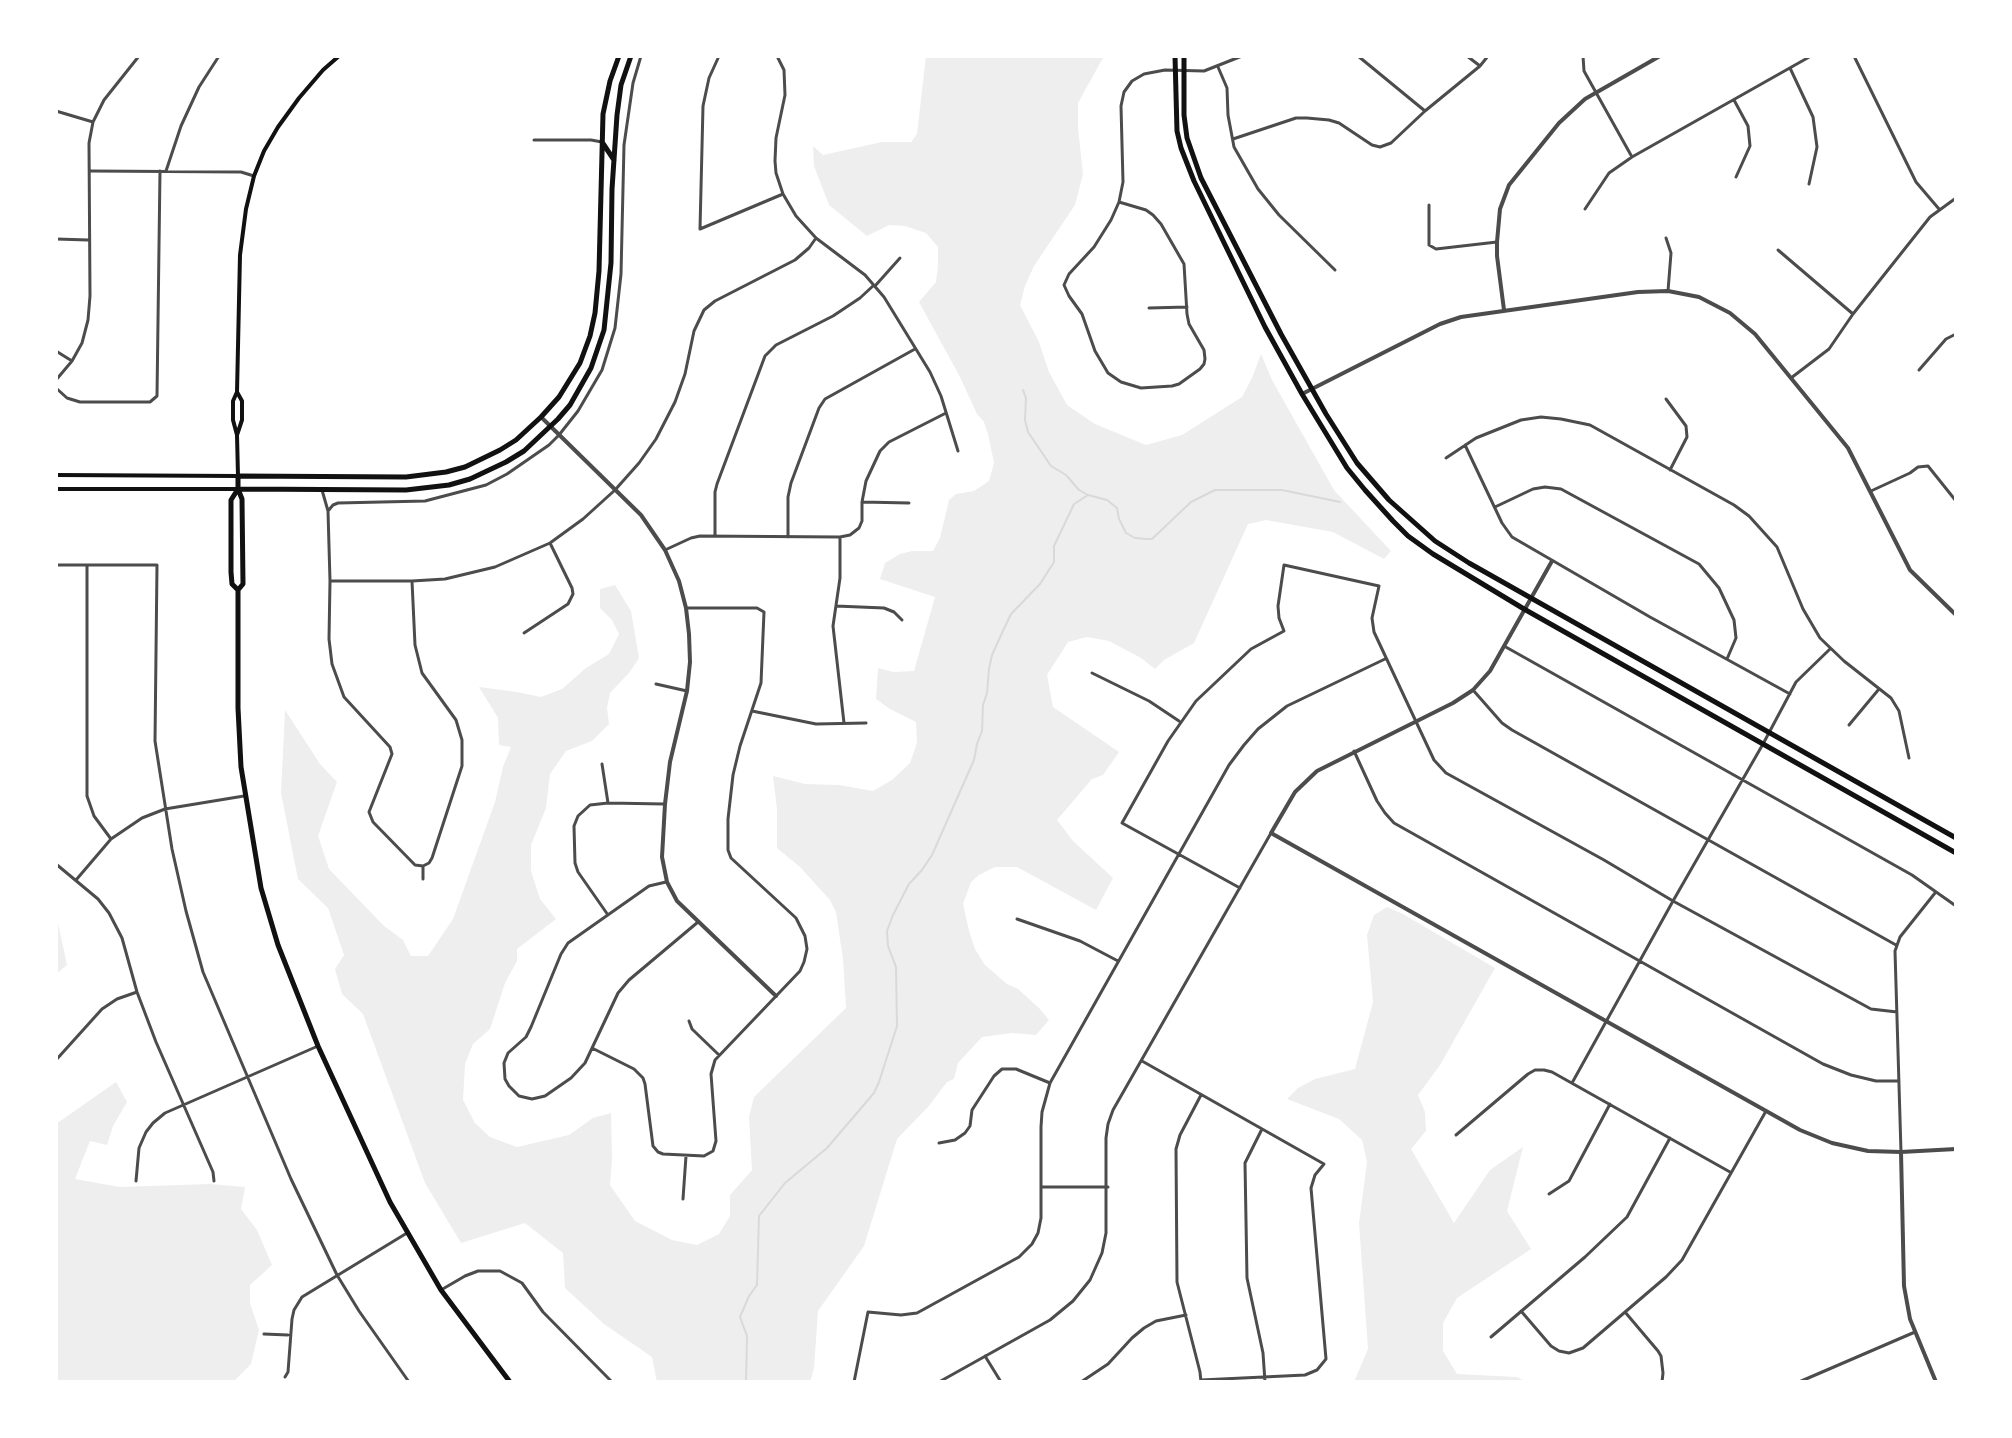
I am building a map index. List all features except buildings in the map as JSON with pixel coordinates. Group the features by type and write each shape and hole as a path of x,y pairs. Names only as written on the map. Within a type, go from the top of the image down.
{"main road":[{"path":"339,56 323,70 278,127 254,176 246,209 240,255 237,392 233,401 238,489 242,499 243,584 238,590 241,767 261,888 278,945 318,1046 380,1182 407,1233 441,1290 510,1382"},
{"path":"56,475 406,477 465,467 516,440 559,397 580,363 590,336 599,271 603,114 607,90 619,56"},
{"path":"56,489 427,489 460,482 524,451 570,405 591,368 604,330 611,271 614,161 620,93 631,56"},
{"path":"1175,56 1177,131 1186,164 1259,315 1302,394 1347,468 1393,521 1433,554 1524,609 1956,853"},
{"path":"1184,56 1185,124 1194,162 1268,310 1326,414 1357,463 1389,500 1451,552 1956,838"},
{"path":"602,142 614,161"},
{"path":"237,392 242,401 242,420 237,435"},
{"path":"238,489 231,500 231,572 232,584 238,590"}],"street":[{"path":"56,380 82,343 88,320 89,143 93,122 104,100 139,56"},
{"path":"166,171 181,126 199,87 218,58 212,56"},
{"path":"328,511 338,503 425,501 486,485 527,462 559,435 578,411 597,380 615,328 621,274 624,145 633,83 641,56"},
{"path":"719,56 705,89 700,229 783,194"},
{"path":"777,56 784,70 785,95 776,138 775,161 783,194 796,216 816,238 875,285 884,297 930,372 958,451"},
{"path":"1119,202 1146,210 1161,224 1184,264 1189,324 1204,350 1205,359 1200,369 1179,384 1141,388 1121,382 1108,373 1095,351 1088,326 1064,285 1069,274 1094,247 1119,202 1123,182 1121,106 1124,92 1132,81 1144,74 1175,70 1204,71 1242,56"},
{"path":"1358,56 1425,111"},
{"path":"1467,56 1480,66"},
{"path":"1233,139 1296,118 1307,118 1339,123 1380,147 1391,143 1488,56"},
{"path":"1583,56 1584,71 1632,157"},
{"path":"1504,310 1497,242 1500,209 1509,185 1559,123 1585,99 1660,56"},
{"path":"1585,209 1609,173 1632,157 1811,56"},
{"path":"1854,56 1916,182 1939,209"},
{"path":"1218,67 1227,88 1234,147 1258,189 1279,215 1335,270"},
{"path":"1790,68 1813,117 1817,147 1809,184"},
{"path":"1734,100 1748,126 1750,146 1736,177"},
{"path":"56,111 93,122"},
{"path":"534,140 602,142"},
{"path":"90,171 241,172 254,176"},
{"path":"56,388 71,400 155,400 158,391 160,171"},
{"path":"1791,378 1829,349 1930,217 1956,198"},
{"path":"1429,205 1429,245 1436,249 1497,242"},
{"path":"330,581 412,581 453,577 495,567 550,543 615,490 656,439 675,402 685,374 694,331 704,310 715,301 795,260 816,238"},
{"path":"1666,238 1671,253 1668,291"},
{"path":"56,239 90,240"},
{"path":"1778,250 1853,314"},
{"path":"715,536 717,484 765,356 776,345 833,316 860,298 900,258"},
{"path":"1302,394 1440,324 1461,317 1638,292 1668,291 1699,297 1730,313 1755,334 1848,448 1910,570 1956,615"},
{"path":"1149,308 1187,307"},
{"path":"1919,370 1946,339 1956,334"},
{"path":"788,537 791,483 825,399 915,349"},
{"path":"56,351 72,361"},
{"path":"1666,399 1686,426 1687,437 1670,470"},
{"path":"665,550 691,538 715,536 850,535 862,521 866,481 880,451 889,442 946,413"},
{"path":"541,417 641,515 665,550 679,581 686,608 690,662 665,804 662,857 667,882 677,901 776,996"},
{"path":"1446,458 1465,445 1521,420 1541,417 1561,419 1590,425 1734,505 1749,516 1777,547 1803,609 1820,638 1891,698 1899,711 1909,758"},
{"path":"1465,445 1502,523 1512,537 1790,694"},
{"path":"1871,491 1918,467 1928,466 1956,501"},
{"path":"1495,507 1533,489 1561,489 1699,564 1719,588 1734,620 1736,638 1727,659"},
{"path":"322,490 328,511 329,639 335,676 344,697 390,747 392,754 369,812 373,822 415,865 423,866 432,858 462,766 462,740 456,720 422,673 415,645 412,581"},
{"path":"862,502 909,503"},
{"path":"840,537 840,578 833,626 844,723"},
{"path":"524,633 568,604 573,594 550,543"},
{"path":"939,1382 1050,1320 1073,1301 1090,1280 1102,1253 1106,1233 1106,1138 1113,1110 1295,792 1317,771 1473,690 1490,671 1552,561"},
{"path":"56,565 157,565 155,741 186,911 203,972 291,1179 337,1275 409,1382"},
{"path":"87,565 87,796 94,816 111,839"},
{"path":"1240,888 1122,823 1168,741 1196,701 1241,656 1284,631 1278,606 1284,565 1379,586 1372,618 1374,632 1434,760 1446,773 1871,1009 1897,1012"},
{"path":"836,606 884,608 902,620"},
{"path":"592,1048 634,1069 643,1078 653,1146 663,1154 704,1156 713,1151 716,1141 711,1074 715,1060 800,971 807,949 805,936 796,918 731,858 728,850 733,775 761,683 764,612 757,608 686,608"},
{"path":"1504,646 1898,867 1956,906"},
{"path":"1572,1083 1796,682 1830,649"},
{"path":"854,1382 868,1312 917,1313 1019,1257 1038,1233 1041,1218 1042,1112 1050,1083 1229,765 1258,729 1287,706 1386,658"},
{"path":"1092,673 1149,701 1180,722"},
{"path":"656,684 687,691"},
{"path":"1849,725 1879,689"},
{"path":"1473,690 1512,730 1896,945"},
{"path":"752,711 816,724 866,723"},
{"path":"1354,751 1377,801 1394,823 1823,1064 1876,1081 1899,1081"},
{"path":"602,764 608,803"},
{"path":"76,880 111,839 142,818 165,809 245,796"},
{"path":"608,915 575,863 574,826 578,816 590,805 665,804"},
{"path":"1271,833 1800,1130 1832,1143 1868,1151 1956,1149"},
{"path":"56,864 98,899 122,938 137,992 213,1172 214,1181"},
{"path":"423,866 423,879"},
{"path":"667,882 649,886 568,943 526,1037 508,1053 504,1063 505,1079 509,1086 519,1096 532,1099 545,1096 571,1078 585,1063 618,993 629,980 698,922"},
{"path":"1936,891 1896,945 1904,1286 1910,1319 1936,1382"},
{"path":"1017,919 1080,941 1118,961"},
{"path":"56,1060 102,1009 117,999 137,992"},
{"path":"689,1021 692,1029 719,1055"},
{"path":"136,1181 139,1148 146,1132 165,1113 318,1046"},
{"path":"1142,1061 1324,1164 1315,1175 1311,1188 1326,1359 1317,1370 1305,1375 1265,1380 1201,1381 1176,1270 1176,1149 1201,1095"},
{"path":"939,1143 955,1140 965,1133 970,1126 972,1110 1002,1069 1016,1069 1050,1083"},
{"path":"1456,1135 1528,1074 1544,1070 1731,1173"},
{"path":"1549,1194 1569,1181 1610,1104"},
{"path":"1521,1311 1559,1351 1569,1353 1583,1348 1682,1260 1766,1111"},
{"path":"1262,1129 1245,1163 1247,1278 1263,1353 1265,1380"},
{"path":"1491,1337 1627,1217 1670,1138"},
{"path":"683,1199 686,1156"},
{"path":"1041,1187 1108,1187"},
{"path":"285,1377 294,1310 302,1297 407,1233"},
{"path":"441,1290 478,1271 500,1271 522,1283 543,1312 612,1382"},
{"path":"1625,1312 1661,1356 1662,1382"},
{"path":"1081,1382 1108,1364 1144,1328 1156,1321 1186,1315"},
{"path":"1799,1382 1915,1332"},
{"path":"264,1334 290,1335"},
{"path":"985,1356 1001,1382"}],"shaded area":[{"path":"926,56 1104,56 1078,103 1083,174 1075,205 1034,266 1020,305 1067,405 1095,424 1146,445 1182,435 1242,397 1261,354 1272,380 1334,490 1391,551 1384,559 1333,532 1266,520 1248,524 1194,643 1164,660 1155,669 1109,641 1087,637 1068,642 1047,675 1053,707 1119,752 1103,775 1092,779 1057,820 1073,841 1113,878 1096,910 1017,867 995,867 971,882 963,904 975,949 985,965 1007,984 1018,989 1049,1020 1036,1035 1012,1033 982,1037 958,1063 954,1079 947,1082 897,1139 864,1246 818,1311 814,1368 810,1382 657,1382 652,1357 604,1324 565,1288 563,1253 525,1223 461,1243 425,1183 363,1014 342,994 335,969 344,955 328,908 298,879 281,793 285,710 320,764 337,782 318,836 329,869 384,926 403,940 411,956 428,956 453,919 495,802 511,747 499,745 498,718 479,687 541,697 562,689 586,668 609,654 619,634 612,620 600,608 600,589 615,585 631,611 639,658 610,693 607,708 609,724 592,741 566,751 550,774 546,808 531,845 531,871 540,899 556,919 517,949 517,961 505,983 490,1029 473,1044 465,1064 463,1100 475,1123 490,1137 517,1147 569,1135 593,1118 611,1113 610,1185 635,1221 672,1240 697,1245 719,1234 730,1216 730,1195 752,1170 749,1117 754,1097 846,1008 836,912 830,900 800,867 777,848 773,776 805,784 839,785 873,791 892,780 910,763 917,743 916,722 876,699 878,668 893,672 914,671 935,597 880,579 885,563 900,554 933,551 940,538 949,500 956,494 974,491 989,481 994,463 984,422 919,302 936,282 938,247 926,233 905,226 889,225 867,236 829,205 814,166 813,146 823,155 882,142 911,142 917,134"},
{"path":"1387,907 1495,968 1440,1065 1418,1095 1425,1112 1426,1131 1411,1149 1454,1223 1490,1170 1523,1147 1507,1211 1531,1249 1457,1298 1443,1323 1443,1351 1457,1374 1517,1377 1527,1382 1354,1382 1368,1349 1359,1223 1367,1162 1362,1140 1339,1119 1287,1099 1298,1088 1315,1079 1355,1069 1373,1002 1367,935 1374,915"},
{"path":"56,914 67,965 56,974"},
{"path":"116,1082 127,1102 113,1126 107,1145 90,1141 75,1179 120,1187 210,1184 245,1187 241,1209 257,1230 272,1265 250,1285 250,1303 259,1330 251,1364 233,1382 56,1381 56,1124"}],"waterway":[{"path":"1023,390 1028,432 1051,466 1088,495"},
{"path":"746,1382 747,1336 740,1317 757,1285 759,1216 785,1183 827,1148 874,1093 879,1082 897,1026 896,967 888,946 887,931 909,884 932,855 974,760 982,731 983,705 992,655 1011,614 1040,584 1054,562 1054,546 1074,504 1088,495 1107,500 1117,508 1126,533 1135,538 1152,539 1191,502 1215,490 1282,490 1340,502"}]}
